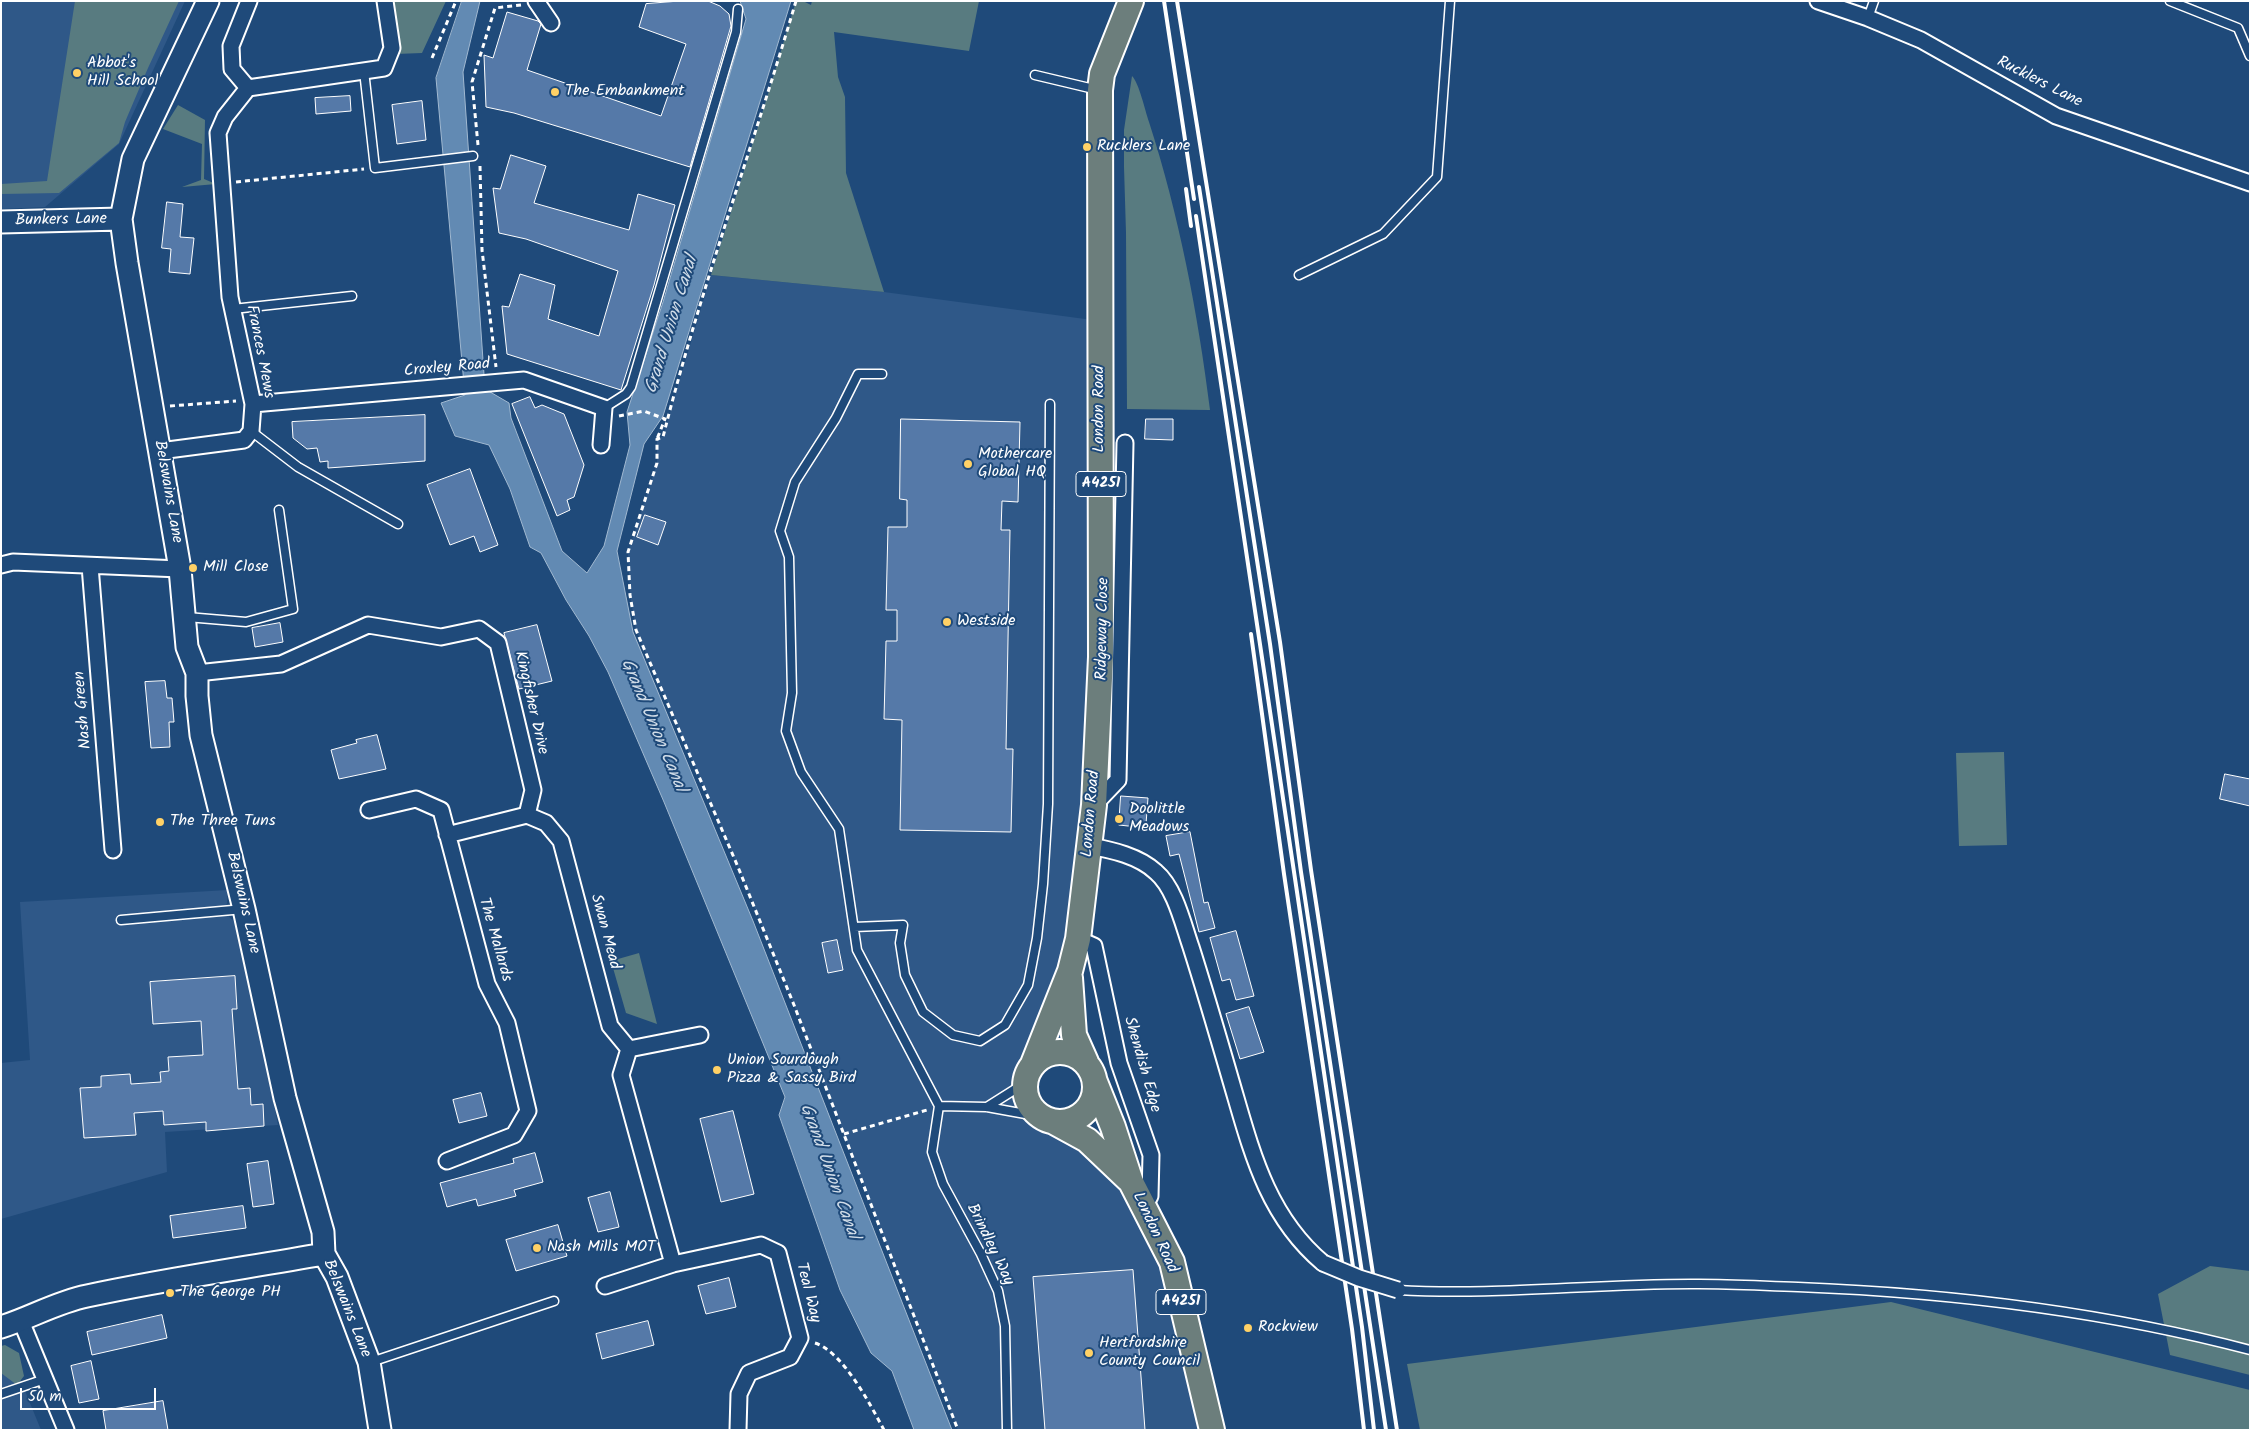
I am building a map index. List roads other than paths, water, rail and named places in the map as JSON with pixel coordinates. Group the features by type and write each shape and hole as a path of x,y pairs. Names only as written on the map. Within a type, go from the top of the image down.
{"main road":[{"name":"London Road","path":"1029,1073 1070,971 1078,939 1094,804 1101,657 1100,90 1102,74 1131,1"},
{"name":"London Road","path":"1070,971 1074,1035 1114,1127 1131,1182 1143,1209 1172,1262 1212,1430"},
{"path":"1029,1073 1043,1056 1062,1052 1076,1055 1090,1072 1093,1101 1082,1114 1072,1120 1048,1119"},
{"name":"A4251","path":"1029,1073 1026,1096 1031,1107 1048,1119"},
{"name":"London Road","path":"1048,1119 1087,1140 1131,1182"}],"street":[{"path":"121,219 133,159 208,1"},
{"path":"249,1 231,46 232,70 248,88 384,68 392,48 385,1"},
{"name":"Rucklers Lane","path":"1818,1 1868,18 1921,40 2056,116 2250,183"},
{"path":"537,2 551,23"},
{"name":"Frances Mews","path":"248,88 225,117 218,133 220,183 233,309 253,404 251,431"},
{"name":"Bunkers Lane","path":"1,222 121,219"},
{"name":"Belswains Lane","path":"121,219 180,569 187,647 197,673 200,735 244,909 285,1098 323,1232 324,1254 337,1277 369,1362 380,1430"},
{"name":"Croxley Road","path":"253,404 524,380 609,413"},
{"path":"601,445 609,413"},
{"path":"160,451 244,440 251,431"},
{"name":"Ridgeway Close","path":"1094,804 1118,780 1125,444"},
{"path":"1,565 13,562 180,569"},
{"name":"Nash Green","path":"90,566 113,850"},
{"name":"Kingfisher Drive","path":"197,673 281,664 368,626 441,637 480,629 498,643 533,790 527,815"},
{"name":"The Mallards","path":"369,810 416,799 441,810 487,984 507,1023 528,1111 514,1135 447,1161"},
{"path":"447,835 527,815"},
{"name":"Swan Mead","path":"527,815 546,823 561,841 610,1026 629,1048"},
{"path":"1090,846 1111,850 1136,859 1157,872 1174,898 1201,978 1263,1184 1282,1219 1305,1247 1323,1263 1359,1278 1398,1290"},
{"name":"Shendish Edge","path":"1078,939 1094,946 1119,1063 1151,1155 1150,1196 1143,1209"},
{"path":"605,1286 673,1264 622,1075 629,1048 700,1035"},
{"name":"Teal Way","path":"673,1264 761,1245 778,1253 800,1338 790,1357 749,1373 738,1394 738,1430"},
{"path":"66,1430 45,1379 11,1324 40,1311 86,1296 324,1254"}],"lane":[{"path":"1299,275 1383,234 1437,177 1450,1"},
{"path":"1868,18 1874,1"},
{"path":"2170,1 2238,28 2250,56"},
{"path":"609,413 631,387 736,32 738,9"},
{"path":"364,71 375,168 473,156"},
{"path":"1035,75 1100,90"},
{"path":"233,309 352,296"},
{"path":"882,374 858,374 836,418 795,482 780,531 789,557 792,693 786,731 801,772 839,830 858,950 940,1106 988,1107 1048,1119"},
{"path":"854,927 903,925 900,943 905,975 923,1012 953,1035 980,1041 1005,1025 1028,985 1037,938 1043,884 1048,804 1050,404"},
{"path":"251,431 298,467 398,524"},
{"path":"185,617 246,622 293,609 279,510"},
{"path":"121,920 244,909"},
{"path":"988,1107 1029,1073"},
{"name":"Brindley Way","path":"940,1106 932,1152 943,1184 981,1254 998,1291 1005,1326 1007,1430"},
{"path":"1398,1290 1451,1293 1699,1284 1886,1291 2020,1304 2133,1323 2250,1350"},
{"path":"369,1362 554,1301"},
{"path":"1,1394 45,1379"}],"water":[{"name":"Grand Union Canal","path":"462,1 480,1 463,72 485,389 509,403 511,418 562,551 587,573 604,546 630,445 627,412 663,302 746,19 740,1 791,1 663,416 644,444 617,551 633,632 753,921 952,1430 914,1430 892,1371 871,1353 840,1290 779,1115 785,1097 664,802 608,672 541,553 530,547 510,489 489,445 455,436 441,403 465,395 436,78"}],"railway":[{"path":"1164,1 1194,199"},
{"path":"1177,1 1280,642 1311,870 1397,1430"},
{"path":"1199,187 1270,644 1301,872 1386,1430"},
{"path":"1186,189 1191,226"},
{"path":"1196,216 1362,1327 1374,1430"},
{"path":"1251,634 1284,874 1352,1329 1364,1430"}],"place":[{"name":"Abbot's Hill School","path":"77,73"},
{"name":"The Embankment","path":"555,92"},
{"name":"Rucklers Lane","path":"1087,147"},
{"name":"Mothercare Global HQ","path":"968,464"},
{"name":"Mill Close","path":"193,568"},
{"name":"Westside","path":"947,622"},
{"name":"Doolittle Meadows","path":"1119,819"},
{"name":"The Three Tuns","path":"160,822"},
{"name":"Union Sourdough Pizza & Sassy Bird","path":"717,1070"},
{"name":"Nash Mills MOT","path":"537,1248"},
{"name":"The George PH","path":"170,1293"},
{"name":"Rockview","path":"1248,1328"},
{"name":"Hertfordshire County Council","path":"1089,1353"}]}
